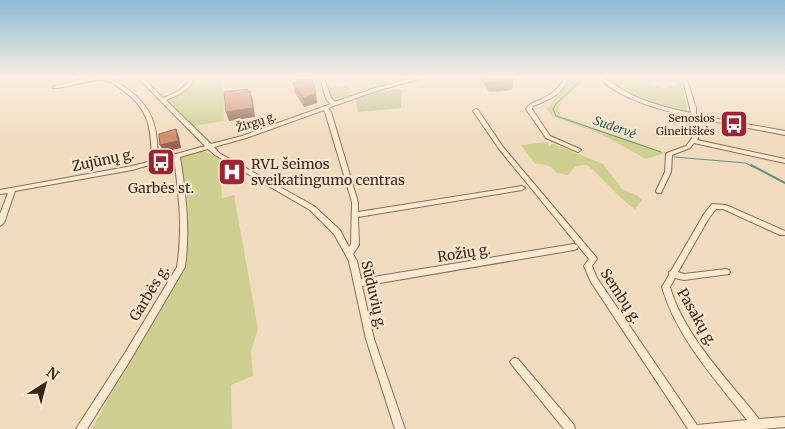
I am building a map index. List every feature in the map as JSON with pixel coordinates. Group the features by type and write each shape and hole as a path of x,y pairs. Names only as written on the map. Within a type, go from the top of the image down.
{"street":[{"path":"134,97 142,104 150,117 154,135 155,161"},
{"name":"Sūduvių g.","path":"159,97 217,154 312,208 330,223 350,252 370,339 397,426"},
{"path":"162,100 169,97"},
{"path":"328,97 334,104"},
{"name":"Žirgų g.","path":"209,146 272,128 354,97"},
{"path":"548,97 531,105 529,109 548,137 578,150"},
{"path":"635,97 670,109 785,132"},
{"path":"659,191 668,172 669,154 688,147 694,141 694,114 689,97"},
{"path":"324,108 328,112 355,202 355,245 350,252"},
{"name":"Sembų g.","path":"476,110 501,148 593,258 588,266 594,280 694,429"},
{"path":"694,141 785,161"},
{"name":"Zujūnų g.","path":"0,192 107,174 209,146"},
{"name":"Garbės g.","path":"82,429 128,356 166,288 178,273 183,256 183,213 177,155"},
{"path":"356,215 522,188"},
{"path":"0,223 12,190"},
{"name":"Pasakų g.","path":"756,423 692,342 670,303 666,287 707,214 714,206 724,206 783,233"},
{"name":"Rožių g.","path":"358,283 574,247"},
{"path":"672,274 684,277 726,272"},
{"path":"515,362 570,429"},
{"path":"700,429 785,422"}],"green space":[{"path":"223,97 224,121 193,126 168,102 171,98"},
{"path":"326,97 347,97 328,104"},
{"path":"402,97 401,108 358,112 356,98"},
{"path":"555,97 566,97 561,102 558,111 561,116 666,153 646,159 601,134 552,116 547,109"},
{"path":"636,97 685,97 687,111 665,106"},
{"path":"548,142 549,147 552,144 559,146 557,149 561,147 603,164 622,189 638,196 642,200 635,209 587,165 576,166 568,175 557,173 553,168 541,164 535,164 521,145"},
{"path":"201,150 219,158 222,198 234,195 258,329 251,351 253,376 231,385 232,429 92,429 122,372 187,265 188,202 180,156"}],"building":[{"path":"225,97 251,97 253,108 226,112"},
{"path":"176,129 178,141 160,145 159,134"}],"waterway":[{"name":"Sudervė","path":"563,97 553,109 556,116 661,152"},
{"name":"Sudervė","path":"674,157 746,163 753,167"},
{"name":"Sudervė","path":"751,165 785,183"}],"place":[{"name":"Senosios Gineitiškės","path":"734,124"},
{"name":"Garbės st.","path":"161,162"},
{"name":"RVL šeimos sveikatingumo centras","path":"232,172"}]}
